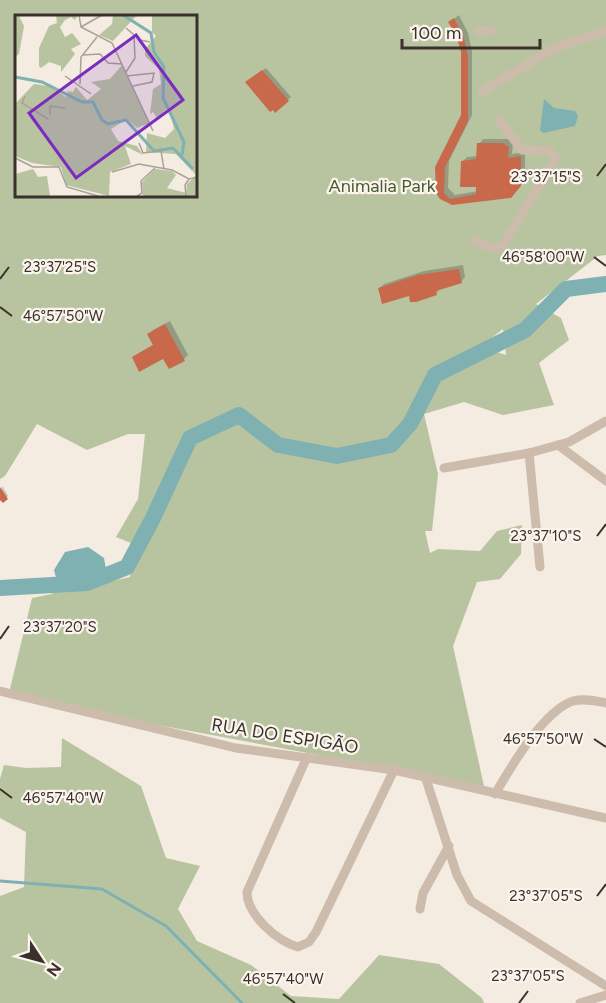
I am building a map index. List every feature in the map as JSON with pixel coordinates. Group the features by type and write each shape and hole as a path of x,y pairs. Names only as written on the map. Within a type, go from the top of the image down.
{"street":[{"path":"480,31 491,30"},
{"path":"482,92 552,50 606,31"},
{"path":"476,241 494,249 503,245 556,159 550,151 522,150 499,120"},
{"path":"444,468 529,453 558,445 575,440 606,421"},
{"path":"558,445 606,481"},
{"path":"529,453 540,567"},
{"name":"RUA DO ESPIGÃO","path":"0,691 236,748 394,770 606,818"},
{"path":"495,794 538,732 559,708 574,701 606,703"},
{"path":"307,758 247,892 247,902 256,916 284,941 298,947 309,942 316,932 394,770"},
{"path":"426,779 457,875 471,901 606,986"},
{"path":"420,909 423,893 449,846"},
{"path":"580,1003 606,995"}],"green space":[{"name":"Animalia Park","path":"0,0 606,0 606,255 598,256 536,304 561,318 569,340 539,363 554,405 503,415 464,402 424,414 438,474 432,531 425,531 430,553 438,549 480,551 497,531 522,525 521,554 500,579 477,582 453,646 484,786 8,697 32,598 52,594 58,587 77,589 130,577 133,544 116,537 138,499 145,434 128,434 87,450 37,424 5,476 0,479","holes":["503,329 506,355 481,347 481,346"]},
{"path":"62,738 141,786 166,858 200,866 178,909 197,941 251,965 291,996 339,999 379,955 439,964 482,998 484,1003 0,1003 0,896 24,887 26,832 0,818 0,779 4,765 26,768 61,767"}],"water":[{"path":"544,99 554,108 575,111 578,116 575,126 543,133 540,130"},
{"path":"88,547 104,558 107,575 87,583 58,585 54,570 65,552"}],"building":[{"path":"454,18 464,38 468,57 468,121 445,167 444,193 450,199 476,194 476,187 460,187 461,161 476,159 477,143 503,143 509,147 508,158 521,156 521,186 511,198 452,205 440,199 436,193 435,167 461,115 461,52 457,37 448,22"},
{"path":"262,70 289,101 275,113 273,110 270,112 245,82"},
{"path":"459,269 462,283 436,291 437,295 416,302 410,302 409,296 382,304 378,288 418,275"},
{"path":"165,324 185,361 169,369 163,359 139,372 132,357 153,345 147,334"},
{"path":"0,487 8,499 3,503 0,500"}],"waterway":[{"path":"0,588 87,583 127,567 153,518 190,438 239,415 278,445 337,456 391,445 410,424 435,375 525,330 566,289 606,284"},
{"path":"0,881 102,889 166,926 242,1003"}]}
